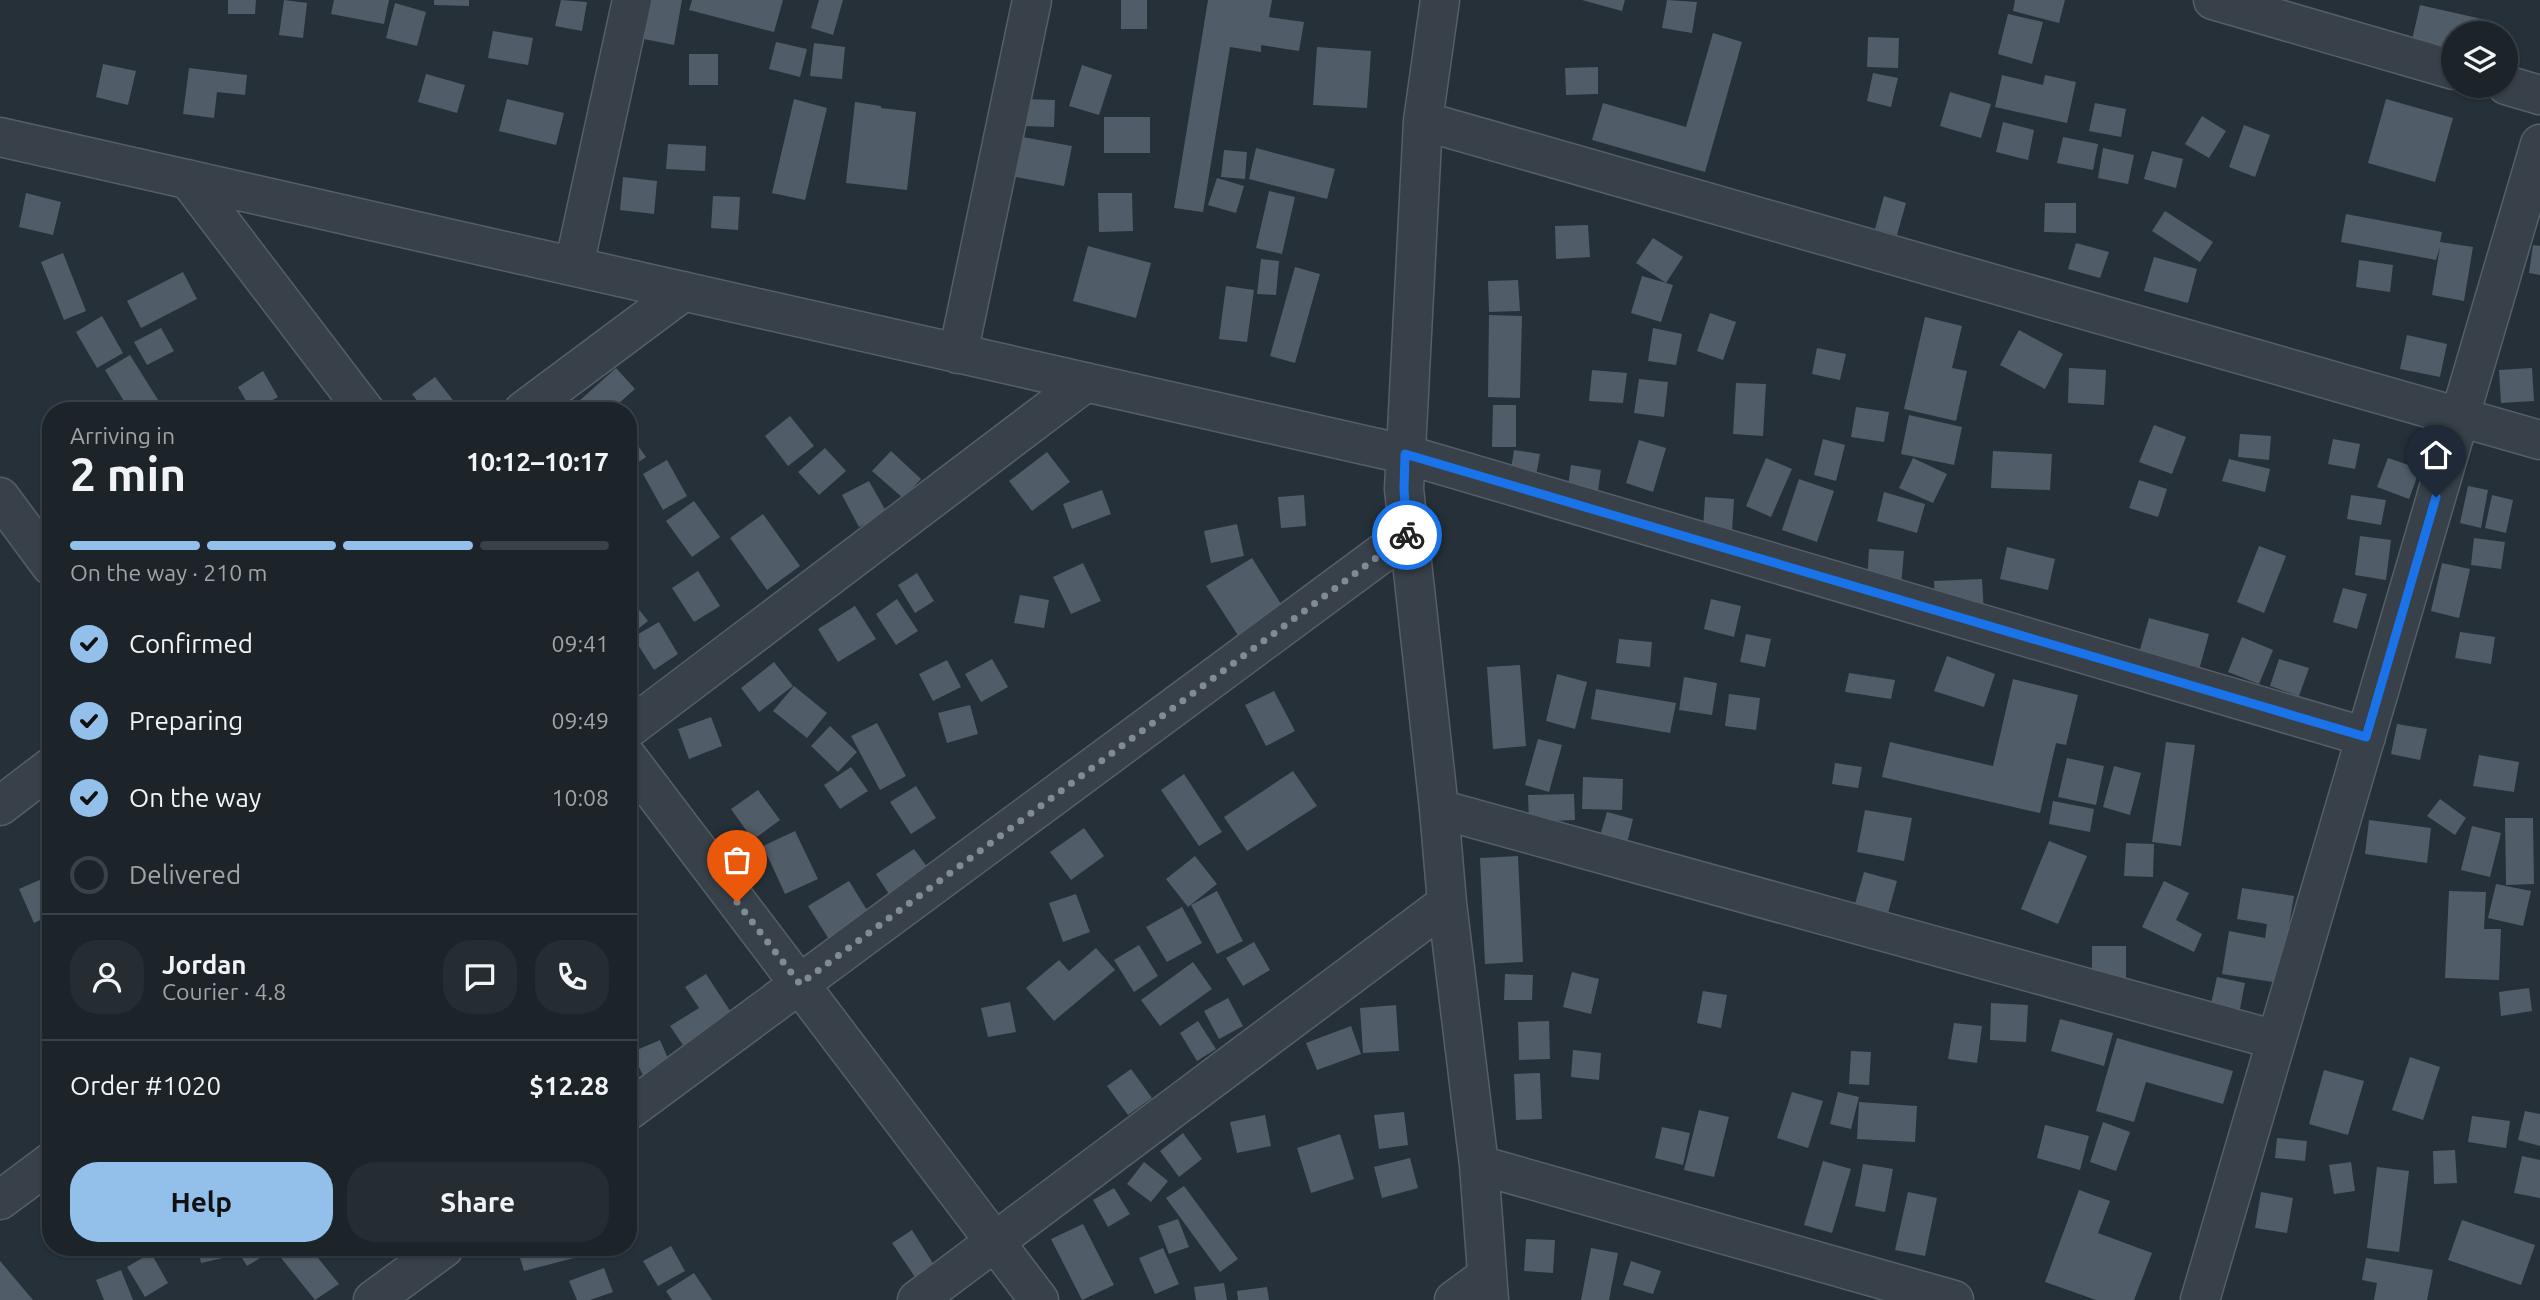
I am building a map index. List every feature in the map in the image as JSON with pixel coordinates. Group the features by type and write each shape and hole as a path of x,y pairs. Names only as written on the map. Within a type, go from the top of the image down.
{"street":[{"path":"574,267 632,0"},
{"path":"958,354 1032,0"},
{"path":"1440,0 1423,121 1404,489 1447,903 1479,1165 1488,1288 1454,1300"},
{"path":"2213,0 2441,66"},
{"path":"2518,89 2540,95"},
{"path":"1423,121 2540,440"},
{"path":"0,137 1405,454 2366,737"},
{"path":"2200,1300 2540,144"},
{"path":"188,179 358,402"},
{"path":"535,402 684,291"},
{"path":"637,722 1086,382"},
{"path":"0,497 42,554"},
{"path":"637,1104 1408,534"},
{"path":"637,770 1039,1300"},
{"path":"0,806 42,774"},
{"path":"1439,808 2277,1040"},
{"path":"916,1300 1447,903"},
{"path":"1479,1165 1954,1300"},
{"path":"0,1200 42,1169"},
{"path":"373,1300 433,1256"}],"building":[{"path":"228,0 256,0 255,14 228,14"},
{"path":"284,0 307,3 303,38 279,35"},
{"path":"334,0 389,0 384,24 331,14"},
{"path":"434,0 469,0 469,6 434,5"},
{"path":"561,0 587,2 582,31 555,26"},
{"path":"647,0 682,0 674,45 639,38"},
{"path":"692,0 783,0 774,32 689,10"},
{"path":"819,0 843,0 833,35 811,28"},
{"path":"1121,0 1147,0 1147,29 1121,29"},
{"path":"1208,0 1272,0 1269,17 1304,22 1299,51 1261,45 1261,52 1230,47 1203,212 1174,208"},
{"path":"1582,0 1625,0 1622,11"},
{"path":"1667,0 1697,2 1692,33 1662,28"},
{"path":"2015,0 2065,0 2059,23 2013,11"},
{"path":"395,3 426,12 417,46 386,38"},
{"path":"2420,5 2491,21 2441,21 2441,46 2412,40"},
{"path":"2008,14 2043,22 2032,64 1998,54"},
{"path":"493,31 533,38 528,65 488,58"},
{"path":"1713,33 1742,42 1705,172 1592,140 1603,103 1686,127"},
{"path":"1868,37 1899,38 1898,68 1867,67"},
{"path":"776,42 807,49 800,77 769,69"},
{"path":"814,43 845,47 842,79 810,76"},
{"path":"1317,47 1371,51 1367,108 1313,105"},
{"path":"689,54 718,54 718,85 689,85"},
{"path":"103,64 136,71 128,105 96,97"},
{"path":"1082,65 1112,75 1099,115 1069,106"},
{"path":"1598,67 1598,94 1566,95 1565,68"},
{"path":"189,68 247,75 245,95 217,92 214,118 183,114"},
{"path":"1873,73 1898,78 1891,107 1867,101"},
{"path":"426,74 465,85 457,113 418,102"},
{"path":"2002,75 2043,85 2045,75 2076,82 2067,123 1995,107"},
{"path":"1950,92 1991,104 1981,138 1940,126"},
{"path":"507,99 564,113 556,145 499,131"},
{"path":"794,99 827,108 805,200 772,193"},
{"path":"1023,99 1055,100 1054,127 1023,126"},
{"path":"2386,99 2453,118 2435,182 2368,163"},
{"path":"855,102 916,112 907,190 846,183"},
{"path":"2095,103 2126,109 2121,137 2089,131"},
{"path":"2202,116 2226,131 2209,158 2185,144"},
{"path":"1104,117 1150,117 1150,153 1104,153"},
{"path":"2003,122 2034,130 2028,160 1996,152"},
{"path":"2244,125 2270,135 2255,177 2229,167"},
{"path":"1017,136 1072,146 1064,186 1010,176"},
{"path":"2063,137 2098,144 2093,170 2057,163"},
{"path":"668,144 706,146 705,171 666,169"},
{"path":"1256,148 1335,169 1327,199 1249,179"},
{"path":"2103,148 2134,155 2128,184 2098,178"},
{"path":"1224,150 1247,152 1245,179 1221,177"},
{"path":"2152,151 2183,159 2176,188 2144,179"},
{"path":"623,177 657,181 654,214 620,210"},
{"path":"1217,178 1244,186 1236,213 1208,205"},
{"path":"1269,191 1295,197 1282,254 1256,248"},
{"path":"26,193 61,202 53,235 19,227"},
{"path":"1098,193 1132,193 1133,231 1099,232"},
{"path":"713,196 740,197 738,230 711,228"},
{"path":"1884,196 1906,203 1897,235 1875,229"},
{"path":"2045,203 2076,203 2076,233 2044,232"},
{"path":"2165,211 2213,242 2200,262 2152,231"},
{"path":"2346,214 2442,232 2440,242 2473,247 2464,301 2432,295 2440,247 2436,260 2341,242"},
{"path":"1588,225 1590,257 1556,259 1555,226"},
{"path":"1653,238 1683,257 1666,283 1636,263"},
{"path":"2076,243 2109,252 2100,278 2068,269"},
{"path":"2533,245 2540,246 2540,275 2529,273"},
{"path":"1088,246 1151,263 1136,318 1073,301"},
{"path":"63,253 86,311 64,320 41,262"},
{"path":"2154,257 2197,269 2188,303 2144,291"},
{"path":"1261,259 1279,261 1276,295 1257,294"},
{"path":"2359,260 2393,265 2390,292 2356,287"},
{"path":"1295,267 1320,274 1295,363 1270,356"},
{"path":"183,272 197,299 141,328 127,301"},
{"path":"1642,276 1673,285 1661,322 1631,313"},
{"path":"1518,280 1520,311 1489,312 1488,281"},
{"path":"1226,286 1254,290 1247,342 1219,339"},
{"path":"1710,313 1736,322 1723,360 1697,351"},
{"path":"1489,315 1522,316 1520,398 1488,397"},
{"path":"102,316 123,353 97,368 76,332"},
{"path":"1925,317 1962,326 1952,368 1967,371 1956,421 1904,409"},
{"path":"161,328 174,351 147,365 134,342"},
{"path":"1653,328 1682,334 1676,365 1648,361"},
{"path":"2019,330 2063,354 2045,389 2000,365"},
{"path":"2407,335 2447,344 2440,377 2400,369"},
{"path":"1817,348 1846,354 1840,380 1812,374"},
{"path":"130,355 159,402 125,402 105,370"},
{"path":"616,368 635,389 620,402 578,402"},
{"path":"2069,368 2106,370 2104,405 2068,403"},
{"path":"2532,368 2534,401 2501,403 2499,370"},
{"path":"1592,370 1627,373 1623,403 1589,401"},
{"path":"263,371 278,397 269,402 247,402 238,387"},
{"path":"435,377 454,402 418,402 412,394"},
{"path":"1639,379 1668,382 1664,417 1634,413"},
{"path":"1736,383 1766,384 1763,436 1733,434"},
{"path":"1493,405 1516,405 1516,447 1492,447"},
{"path":"1856,407 1889,412 1884,442 1851,437"},
{"path":"1909,415 1962,427 1954,465 1901,454"},
{"path":"790,416 814,446 788,466 765,436"},
{"path":"2154,425 2186,437 2172,474 2139,462"},
{"path":"2240,434 2271,436 2269,460 2238,457"},
{"path":"1823,439 1845,445 1836,481 1814,475"},
{"path":"2333,439 2360,444 2355,469 2328,464"},
{"path":"1639,440 1666,448 1653,492 1626,483"},
{"path":"637,444 646,457 637,463"},
{"path":"825,448 846,471 819,495 798,472"},
{"path":"1514,450 1540,454 1534,486 1509,482"},
{"path":"891,451 921,479 903,498 872,471"},
{"path":"1993,451 2052,454 2050,490 1991,488"},
{"path":"1047,452 1070,482 1032,511 1009,481"},
{"path":"1766,458 1792,469 1771,517 1746,506"},
{"path":"1913,458 1947,474 1933,503 1899,488"},
{"path":"2388,458 2420,469 2409,499 2377,487"},
{"path":"2229,459 2270,469 2265,492 2222,481"},
{"path":"667,460 687,496 663,510 643,474"},
{"path":"1571,465 1601,470 1596,504 1566,500"},
{"path":"1799,479 1834,491 1817,542 1782,530"},
{"path":"2139,480 2167,489 2158,517 2129,508"},
{"path":"869,481 887,513 859,527 842,495"},
{"path":"2468,486 2488,490 2481,528 2460,523"},
{"path":"1102,490 1111,514 1072,529 1063,504"},
{"path":"1884,492 1925,504 1917,533 1877,521"},
{"path":"1304,495 1306,526 1281,528 1278,497"},
{"path":"2351,495 2386,500 2381,525 2347,519"},
{"path":"2492,495 2513,500 2506,533 2485,528"},
{"path":"1705,497 1734,499 1732,532 1703,530"},
{"path":"694,501 720,537 692,557 666,521"},
{"path":"763,514 800,566 767,590 730,538"},
{"path":"1237,524 1244,556 1211,563 1204,531"},
{"path":"2360,536 2391,540 2386,580 2355,575"},
{"path":"2474,538 2505,542 2501,569 2471,565"},
{"path":"2259,546 2286,556 2264,613 2237,602"},
{"path":"2007,547 2055,559 2048,590 2000,579"},
{"path":"1869,549 1904,551 1901,586 1867,583"},
{"path":"1252,558 1286,612 1241,640 1206,586"},
{"path":"1083,563 1101,601 1071,614 1053,577"},
{"path":"2442,563 2470,569 2459,618 2431,611"},
{"path":"698,571 720,606 694,622 672,588"},
{"path":"917,573 934,601 915,613 898,585"},
{"path":"1982,579 1984,613 1936,616 1934,581"},
{"path":"2343,588 2367,594 2357,629 2333,622"},
{"path":"1020,595 1049,600 1044,628 1014,623"},
{"path":"897,599 918,631 896,645 876,614"},
{"path":"1711,599 1741,606 1734,637 1704,629"},
{"path":"855,606 876,639 838,662 818,629"},
{"path":"637,607 648,621 637,630"},
{"path":"2149,618 2209,634 2199,670 2139,653"},
{"path":"659,622 678,654 654,670 637,643 637,635"},
{"path":"2460,632 2495,637 2491,664 2455,658"},
{"path":"1746,634 1771,639 1765,667 1740,662"},
{"path":"2242,637 2273,650 2259,684 2228,672"},
{"path":"1619,639 1652,642 1650,667 1616,663"},
{"path":"1947,656 1995,674 1984,707 1934,691"},
{"path":"992,659 1008,687 981,702 965,674"},
{"path":"2279,659 2309,668 2299,696 2270,686"},
{"path":"947,660 961,687 933,701 919,674"},
{"path":"774,662 793,686 759,712 741,688"},
{"path":"1520,665 1526,746 1493,749 1487,667"},
{"path":"1849,673 1895,680 1891,699 1845,692"},
{"path":"1557,674 1587,682 1575,729 1546,721"},
{"path":"1684,677 1717,683 1712,715 1679,710"},
{"path":"2013,679 2078,695 2066,745 2056,743 2040,813 1882,777 1890,742 1993,766"},
{"path":"794,686 827,713 807,738 773,711"},
{"path":"1596,689 1676,703 1670,733 1591,719"},
{"path":"1274,691 1295,731 1266,746 1245,705"},
{"path":"1729,694 1760,698 1756,730 1725,726"},
{"path":"970,705 978,734 947,743 938,713"},
{"path":"711,717 722,746 689,759 678,729"},
{"path":"877,723 906,776 880,790 851,736"},
{"path":"2397,724 2427,729 2420,760 2391,754"},
{"path":"830,726 857,752 838,772 811,746"},
{"path":"1538,739 1562,745 1549,792 1525,785"},
{"path":"2166,742 2195,745 2181,846 2152,842"},
{"path":"2479,755 2519,762 2514,792 2473,786"},
{"path":"2067,758 2104,766 2096,805 2058,797"},
{"path":"1835,763 1862,767 1858,788 1832,784"},
{"path":"2114,766 2141,773 2130,815 2103,807"},
{"path":"851,767 868,791 840,809 824,785"},
{"path":"1293,771 1317,806 1247,851 1224,817"},
{"path":"1184,774 1222,832 1199,846 1161,790"},
{"path":"1583,777 1623,779 1622,810 1582,809"},
{"path":"916,786 936,818 911,834 890,802"},
{"path":"758,790 780,820 753,840 731,809"},
{"path":"1574,794 1575,820 1529,822 1528,795"},
{"path":"2440,799 2466,818 2455,835 2427,816"},
{"path":"2053,801 2094,809 2090,832 2049,824"},
{"path":"1865,810 1912,818 1904,861 1857,852"},
{"path":"1607,812 1633,819 1627,843 1600,836"},
{"path":"2505,818 2533,818 2534,884 2506,885"},
{"path":"2369,820 2431,828 2427,863 2365,854"},
{"path":"2472,826 2501,833 2490,877 2461,870"},
{"path":"1084,828 1104,856 1071,880 1050,852"},
{"path":"795,831 818,879 785,894 763,846"},
{"path":"2049,841 2087,856 2058,924 2021,909"},
{"path":"2126,843 2154,844 2153,877 2124,876"},
{"path":"914,849 936,879 896,905 876,874"},
{"path":"1195,856 1217,884 1188,907 1166,879"},
{"path":"1518,856 1523,962 1485,964 1480,858"},
{"path":"1864,872 1897,881 1888,913 1855,904"},
{"path":"42,879 42,919 34,923 19,889"},
{"path":"849,881 870,915 830,941 808,906"},
{"path":"2164,881 2189,893 2176,920 2202,934 2194,952 2142,927"},
{"path":"2496,884 2531,891 2523,926 2488,918"},
{"path":"2242,888 2294,896 2279,983 2222,974 2229,931 2265,938 2267,924 2237,919"},
{"path":"1217,891 1243,941 1217,954 1191,905"},
{"path":"2449,891 2486,892 2484,929 2501,929 2499,980 2445,978"},
{"path":"1076,894 1090,932 1063,942 1049,903"},
{"path":"1182,907 1202,943 1167,962 1146,927"},
{"path":"1254,942 1270,970 1243,986 1226,958"},
{"path":"1139,945 1158,976 1134,992 1114,960"},
{"path":"2092,946 2126,946 2126,979 2092,979"},
{"path":"1096,948 1115,970 1054,1021 1026,988 1059,960 1069,971"},
{"path":"1193,962 1212,989 1160,1026 1141,1000"},
{"path":"1572,972 1599,979 1591,1014 1563,1007"},
{"path":"706,974 738,1023 689,1054 670,1026 699,1008 685,987"},
{"path":"1505,974 1533,975 1532,1000 1504,1000"},
{"path":"2217,977 2245,983 2239,1014 2210,1008"},
{"path":"2529,988 2532,1011 2501,1016 2499,992"},
{"path":"1703,991 1727,995 1721,1028 1697,1023"},
{"path":"1228,998 1243,1026 1219,1039 1204,1011"},
{"path":"1010,1002 1016,1032 988,1037 981,1008"},
{"path":"1991,1003 2028,1005 2026,1042 1990,1040"},
{"path":"1396,1005 1399,1051 1363,1053 1360,1008"},
{"path":"2060,1019 2113,1033 2104,1066 2051,1051"},
{"path":"1198,1021 1216,1049 1197,1061 1180,1033"},
{"path":"1549,1021 1550,1059 1519,1060 1518,1022"},
{"path":"1954,1023 1982,1026 1977,1063 1948,1059"},
{"path":"1351,1026 1361,1054 1317,1070 1306,1043"},
{"path":"2117,1038 2233,1071 2223,1104 2146,1082 2134,1122 2096,1111"},
{"path":"660,1040 673,1070 646,1082 637,1063 637,1050"},
{"path":"1573,1050 1601,1053 1599,1080 1571,1077"},
{"path":"1851,1051 1871,1052 1869,1085 1849,1084"},
{"path":"2410,1057 2440,1067 2423,1120 2392,1110"},
{"path":"1131,1069 1152,1098 1128,1115 1107,1086"},
{"path":"2324,1070 2364,1081 2348,1135 2309,1124"},
{"path":"1540,1073 1542,1119 1516,1120 1514,1074"},
{"path":"1792,1092 1823,1101 1808,1148 1777,1138"},
{"path":"1838,1092 1859,1097 1851,1129 1830,1124"},
{"path":"1859,1102 1917,1106 1915,1142 1857,1139"},
{"path":"1699,1110 1729,1117 1714,1177 1684,1170"},
{"path":"2525,1111 2540,1114 2540,1146 2518,1140"},
{"path":"1404,1112 1408,1145 1379,1149 1374,1115"},
{"path":"1265,1115 1271,1146 1237,1153 1230,1122"},
{"path":"2472,1116 2510,1121 2506,1148 2468,1142"},
{"path":"2103,1122 2130,1132 2116,1171 2090,1162"},
{"path":"2045,1125 2089,1136 2080,1170 2037,1158"},
{"path":"1662,1127 1690,1133 1683,1165 1655,1158"},
{"path":"1183,1133 1202,1159 1179,1177 1160,1151"},
{"path":"1340,1134 1354,1179 1311,1193 1297,1148"},
{"path":"2277,1138 2307,1141 2305,1161 2275,1158"},
{"path":"2455,1150 2457,1183 2434,1184 2433,1151"},
{"path":"2522,1156 2540,1160 2540,1198 2514,1193"},
{"path":"1410,1158 1418,1188 1382,1198 1374,1167"},
{"path":"1823,1161 1851,1169 1832,1233 1804,1225"},
{"path":"1144,1162 1168,1181 1151,1202 1127,1184"},
{"path":"2351,1162 2355,1191 2334,1194 2329,1165"},
{"path":"1863,1164 1893,1169 1885,1212 1855,1206"},
{"path":"2377,1167 2409,1171 2399,1252 2367,1248"},
{"path":"1184,1186 1238,1259 1220,1272 1166,1198"},
{"path":"1114,1188 1130,1214 1108,1227 1093,1200"},
{"path":"2079,1190 2110,1201 2098,1233 2152,1253 2134,1300 2096,1300 2045,1282"},
{"path":"1908,1192 1937,1198 1925,1256 1895,1250"},
{"path":"2261,1192 2293,1198 2287,1233 2255,1228"},
{"path":"1178,1219 1189,1247 1169,1254 1158,1226"},
{"path":"2462,1220 2535,1245 2521,1285 2448,1260"},
{"path":"1083,1224 1114,1285 1082,1300 1051,1239"},
{"path":"912,1230 936,1268 917,1280 892,1243"},
{"path":"1526,1239 1555,1240 1553,1273 1524,1271"},
{"path":"671,1246 685,1271 658,1286 643,1261"},
{"path":"1163,1248 1179,1284 1155,1294 1139,1258"},
{"path":"1591,1248 1618,1253 1609,1300 1581,1300"},
{"path":"146,1256 153,1256 168,1283 145,1297 127,1267"},
{"path":"200,1256 223,1256 223,1258 201,1263"},
{"path":"241,1256 263,1256 247,1266"},
{"path":"279,1256 316,1256 339,1284 315,1300"},
{"path":"519,1256 574,1256 574,1258 524,1271"},
{"path":"2366,1258 2433,1270 2427,1300 2374,1300 2377,1283 2362,1280"},
{"path":"0,1261 33,1300 0,1300"},
{"path":"1631,1261 1661,1271 1653,1294 1623,1285"},
{"path":"604,1268 613,1292 590,1300 577,1300 569,1281"},
{"path":"121,1270 133,1300 104,1300 96,1280"},
{"path":"694,1273 712,1300 672,1300 666,1291"},
{"path":"1224,1283 1227,1300 1196,1300 1194,1287"},
{"path":"1267,1287 1269,1300 1238,1300 1237,1291"}],"way so far":[{"path":"737,902 800,984 1407,535"}],"route":[{"path":"1407,535 1405,454 2366,737 2436,497"}]}
